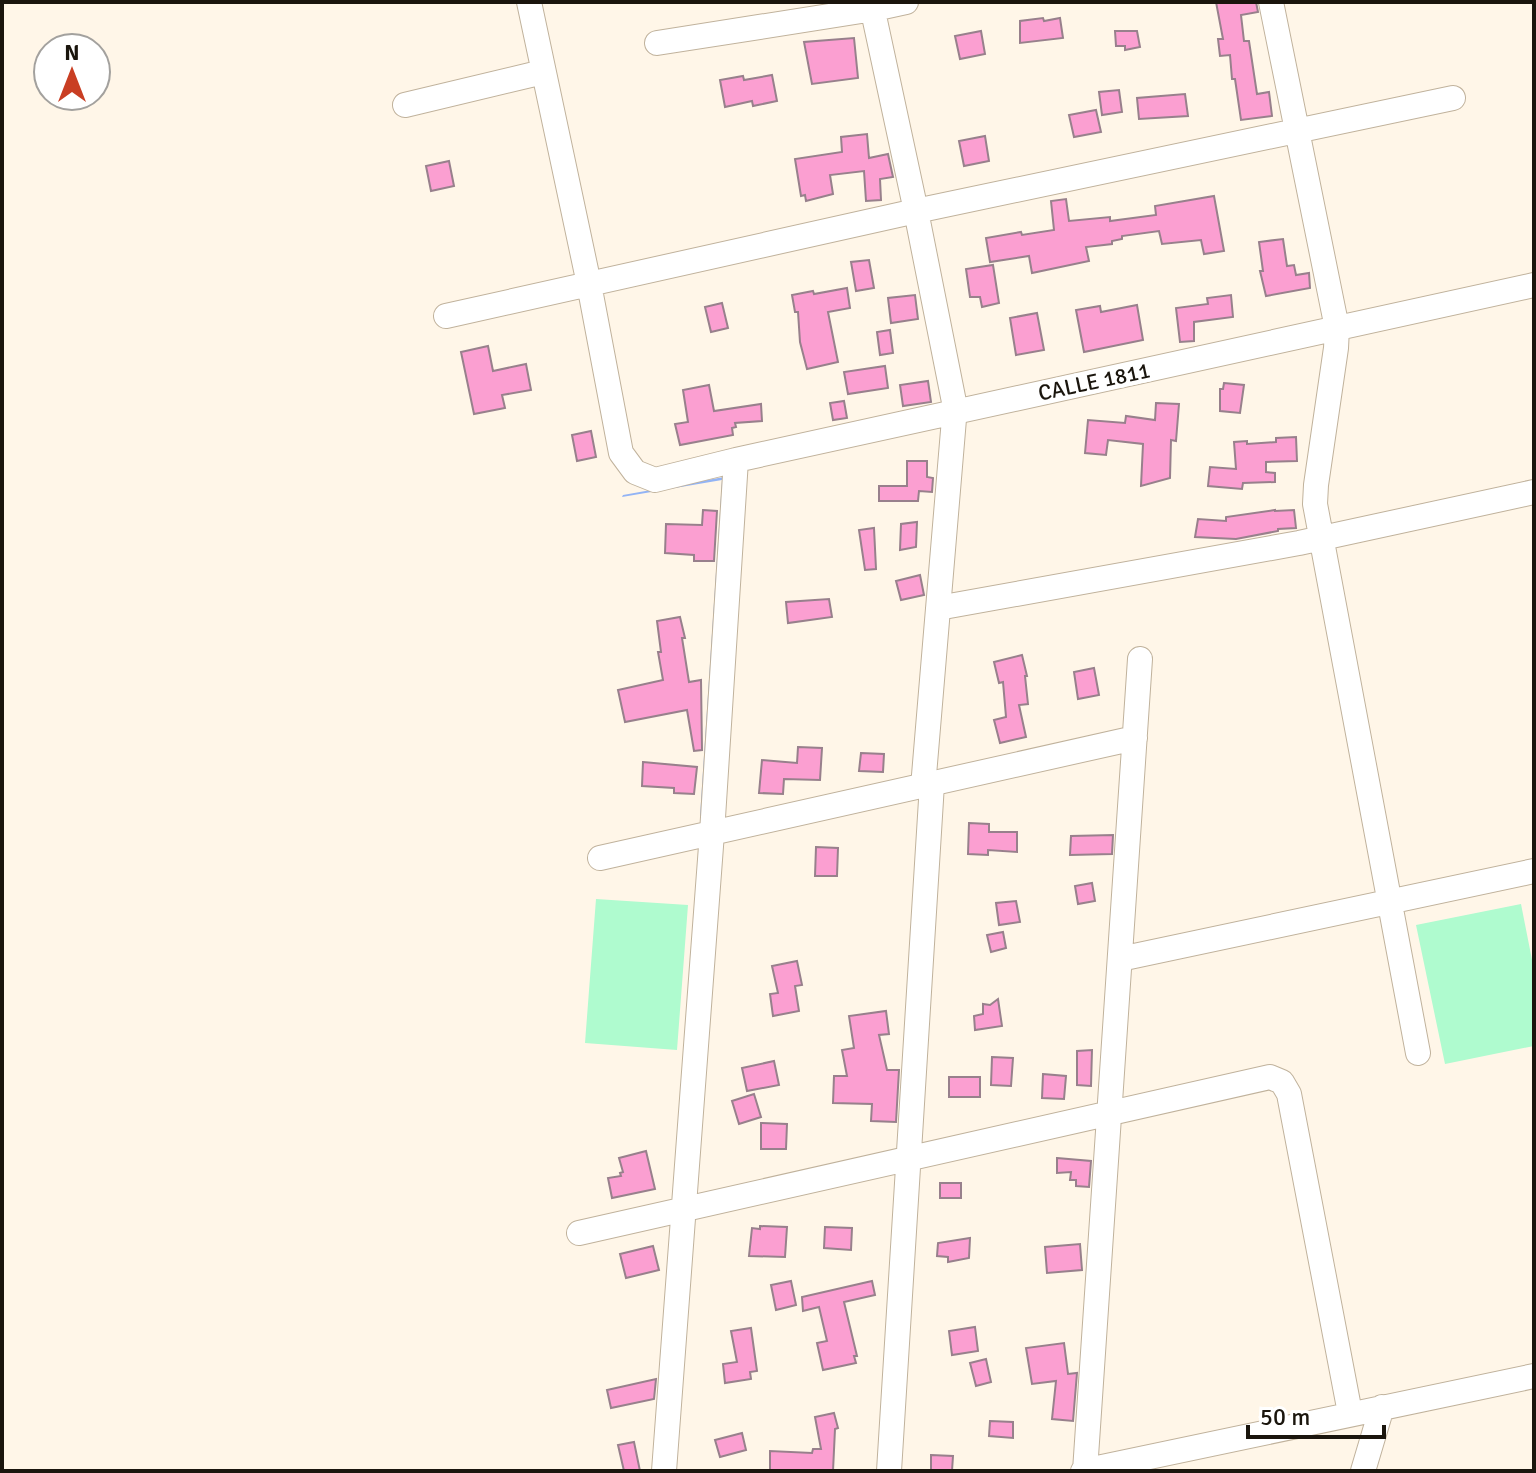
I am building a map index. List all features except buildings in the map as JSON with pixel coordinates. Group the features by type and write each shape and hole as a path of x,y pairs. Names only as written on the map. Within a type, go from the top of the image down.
{"street":[{"path":"529,2 589,284"},
{"path":"657,43 906,2"},
{"path":"1271,2 1337,328 1315,504 1418,1053"},
{"path":"872,6 955,411 938,608 889,1471"},
{"path":"405,105 543,72"},
{"path":"446,316 916,211 1453,98"},
{"name":"CALLE 1811","path":"589,284 621,453 635,472 655,480 1534,285"},
{"path":"664,1471 712,833 736,460"},
{"path":"938,608 1322,538 1534,492"},
{"path":"1140,659 1084,1471 1534,1376"},
{"path":"600,858 1135,738"},
{"path":"1120,959 1534,871"},
{"path":"579,1233 1270,1077 1282,1082 1289,1094 1350,1413"},
{"path":"1363,1471 1382,1407"}],"green space":[{"path":"596,899 688,905 677,1050 585,1043"},
{"path":"1521,904 1534,970 1534,1046 1445,1064 1416,925"}],"water":[{"path":"724,477 703,816 700,817 722,480 622,497"}]}
